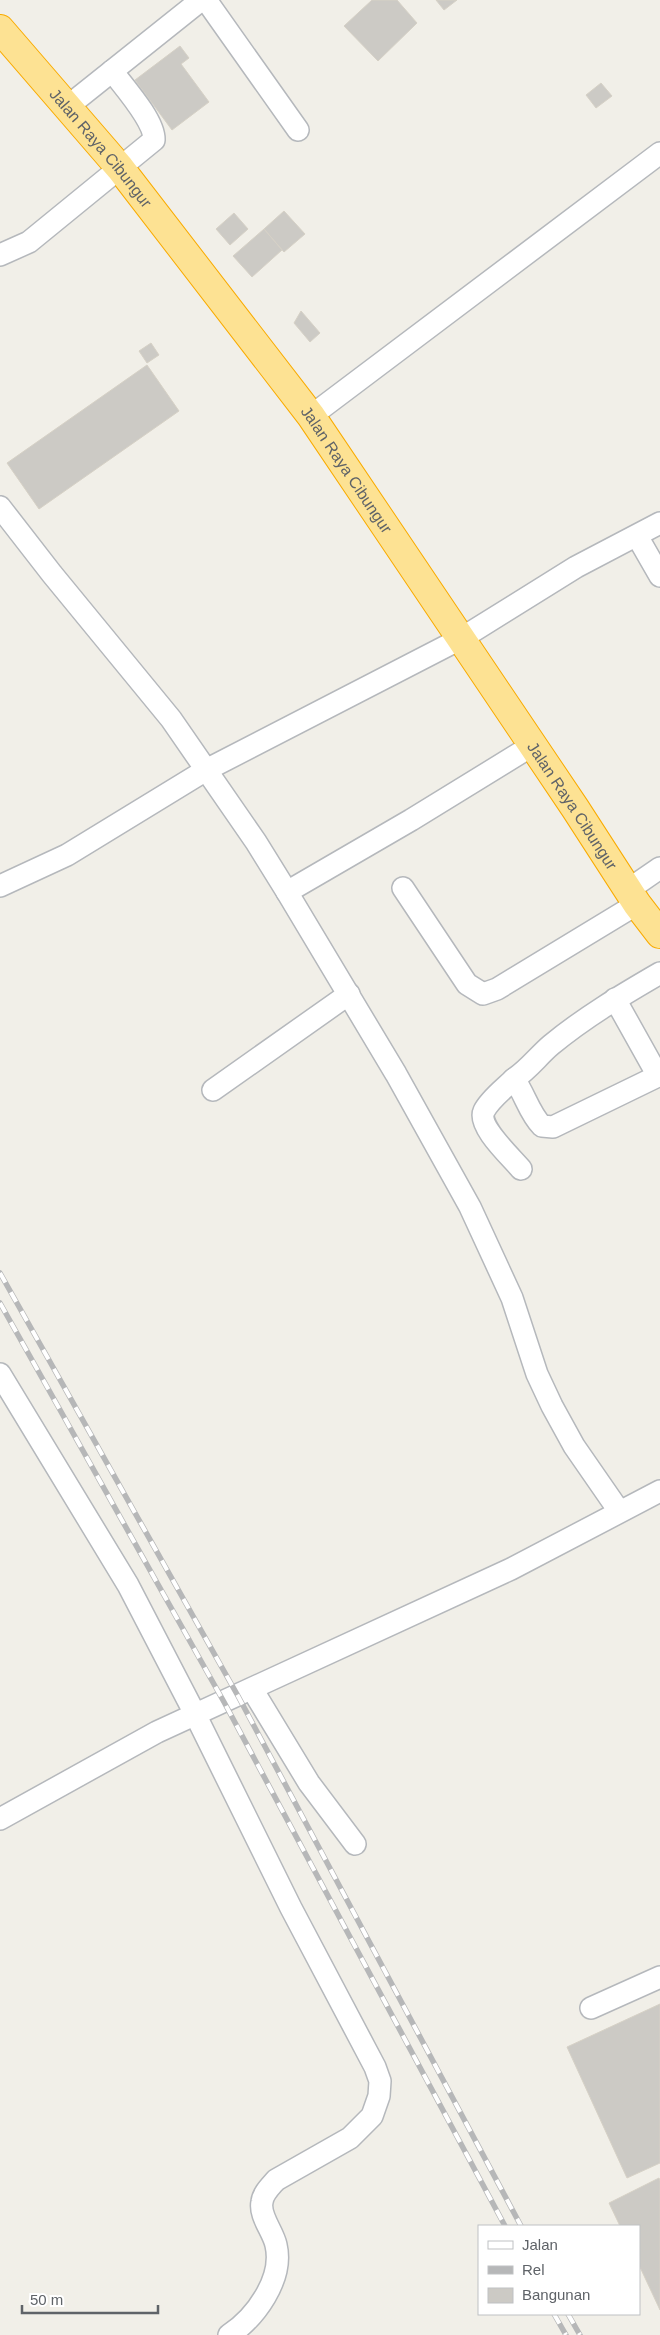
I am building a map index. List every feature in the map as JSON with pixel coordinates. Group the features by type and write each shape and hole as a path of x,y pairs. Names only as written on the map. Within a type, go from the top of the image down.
{"highway":[{"name":"Jalan Raya Cibungur","path":"0,29 120,168 311,416 462,638 633,897 660,934"}],"street":[{"path":"67,107 201,0"},
{"path":"206,0 298,130"},
{"path":"0,255 29,242 154,140 154,133 147,119 112,71"},
{"path":"311,416 660,154"},
{"path":"0,507 52,574 171,719 256,842 350,994 478,1224 512,1298 537,1374 552,1406 574,1446 619,1511"},
{"path":"0,886 67,854 206,770 462,638 576,567 660,523"},
{"path":"636,536 660,576"},
{"path":"287,892 411,820 533,745"},
{"path":"403,888 467,984 482,994 496,989 633,897 660,868"},
{"path":"521,1169 486,1129 483,1117 487,1106 514,1079 532,1066 549,1047 615,999 660,973"},
{"path":"213,1090 350,994"},
{"path":"514,1079 524,1092 534,1118 542,1126 554,1127 659,1076 615,999"},
{"path":"0,1374 112,1556 195,1714 291,1908 358,2032 380,2081 375,2111 350,2138 276,2180 269,2188 262,2201 262,2210 276,2245 275,2272 263,2300 242,2326 229,2335"},
{"path":"0,1819 157,1732 511,1570 619,1511 660,1491"},
{"path":"252,1690 309,1783 355,1844"},
{"path":"591,2008 660,1977"}],"building":[{"path":"372,0 397,0 417,23 378,61 344,26"},
{"path":"436,0 457,0 444,10"},
{"path":"180,46 189,58 181,64 209,102 172,130 135,80"},
{"path":"601,83 612,96 596,108 586,95"},
{"path":"284,211 305,234 284,252 264,229"},
{"path":"234,213 248,229 230,245 216,229"},
{"path":"264,229 282,250 252,277 233,256"},
{"path":"301,311 320,333 310,342 294,323"},
{"path":"151,343 159,355 147,363 139,351"},
{"path":"147,365 179,411 39,509 7,463"},
{"path":"660,2004 660,2163 627,2178 567,2047"},
{"path":"659,2178 660,2310 640,2267 640,2225 620,2225 609,2203"}],"railway":[{"path":"0,1273 238,1696 520,2225"},
{"path":"0,1303 224,1702 504,2225"},
{"path":"555,2315 566,2335"},
{"path":"569,2315 580,2335"}]}
